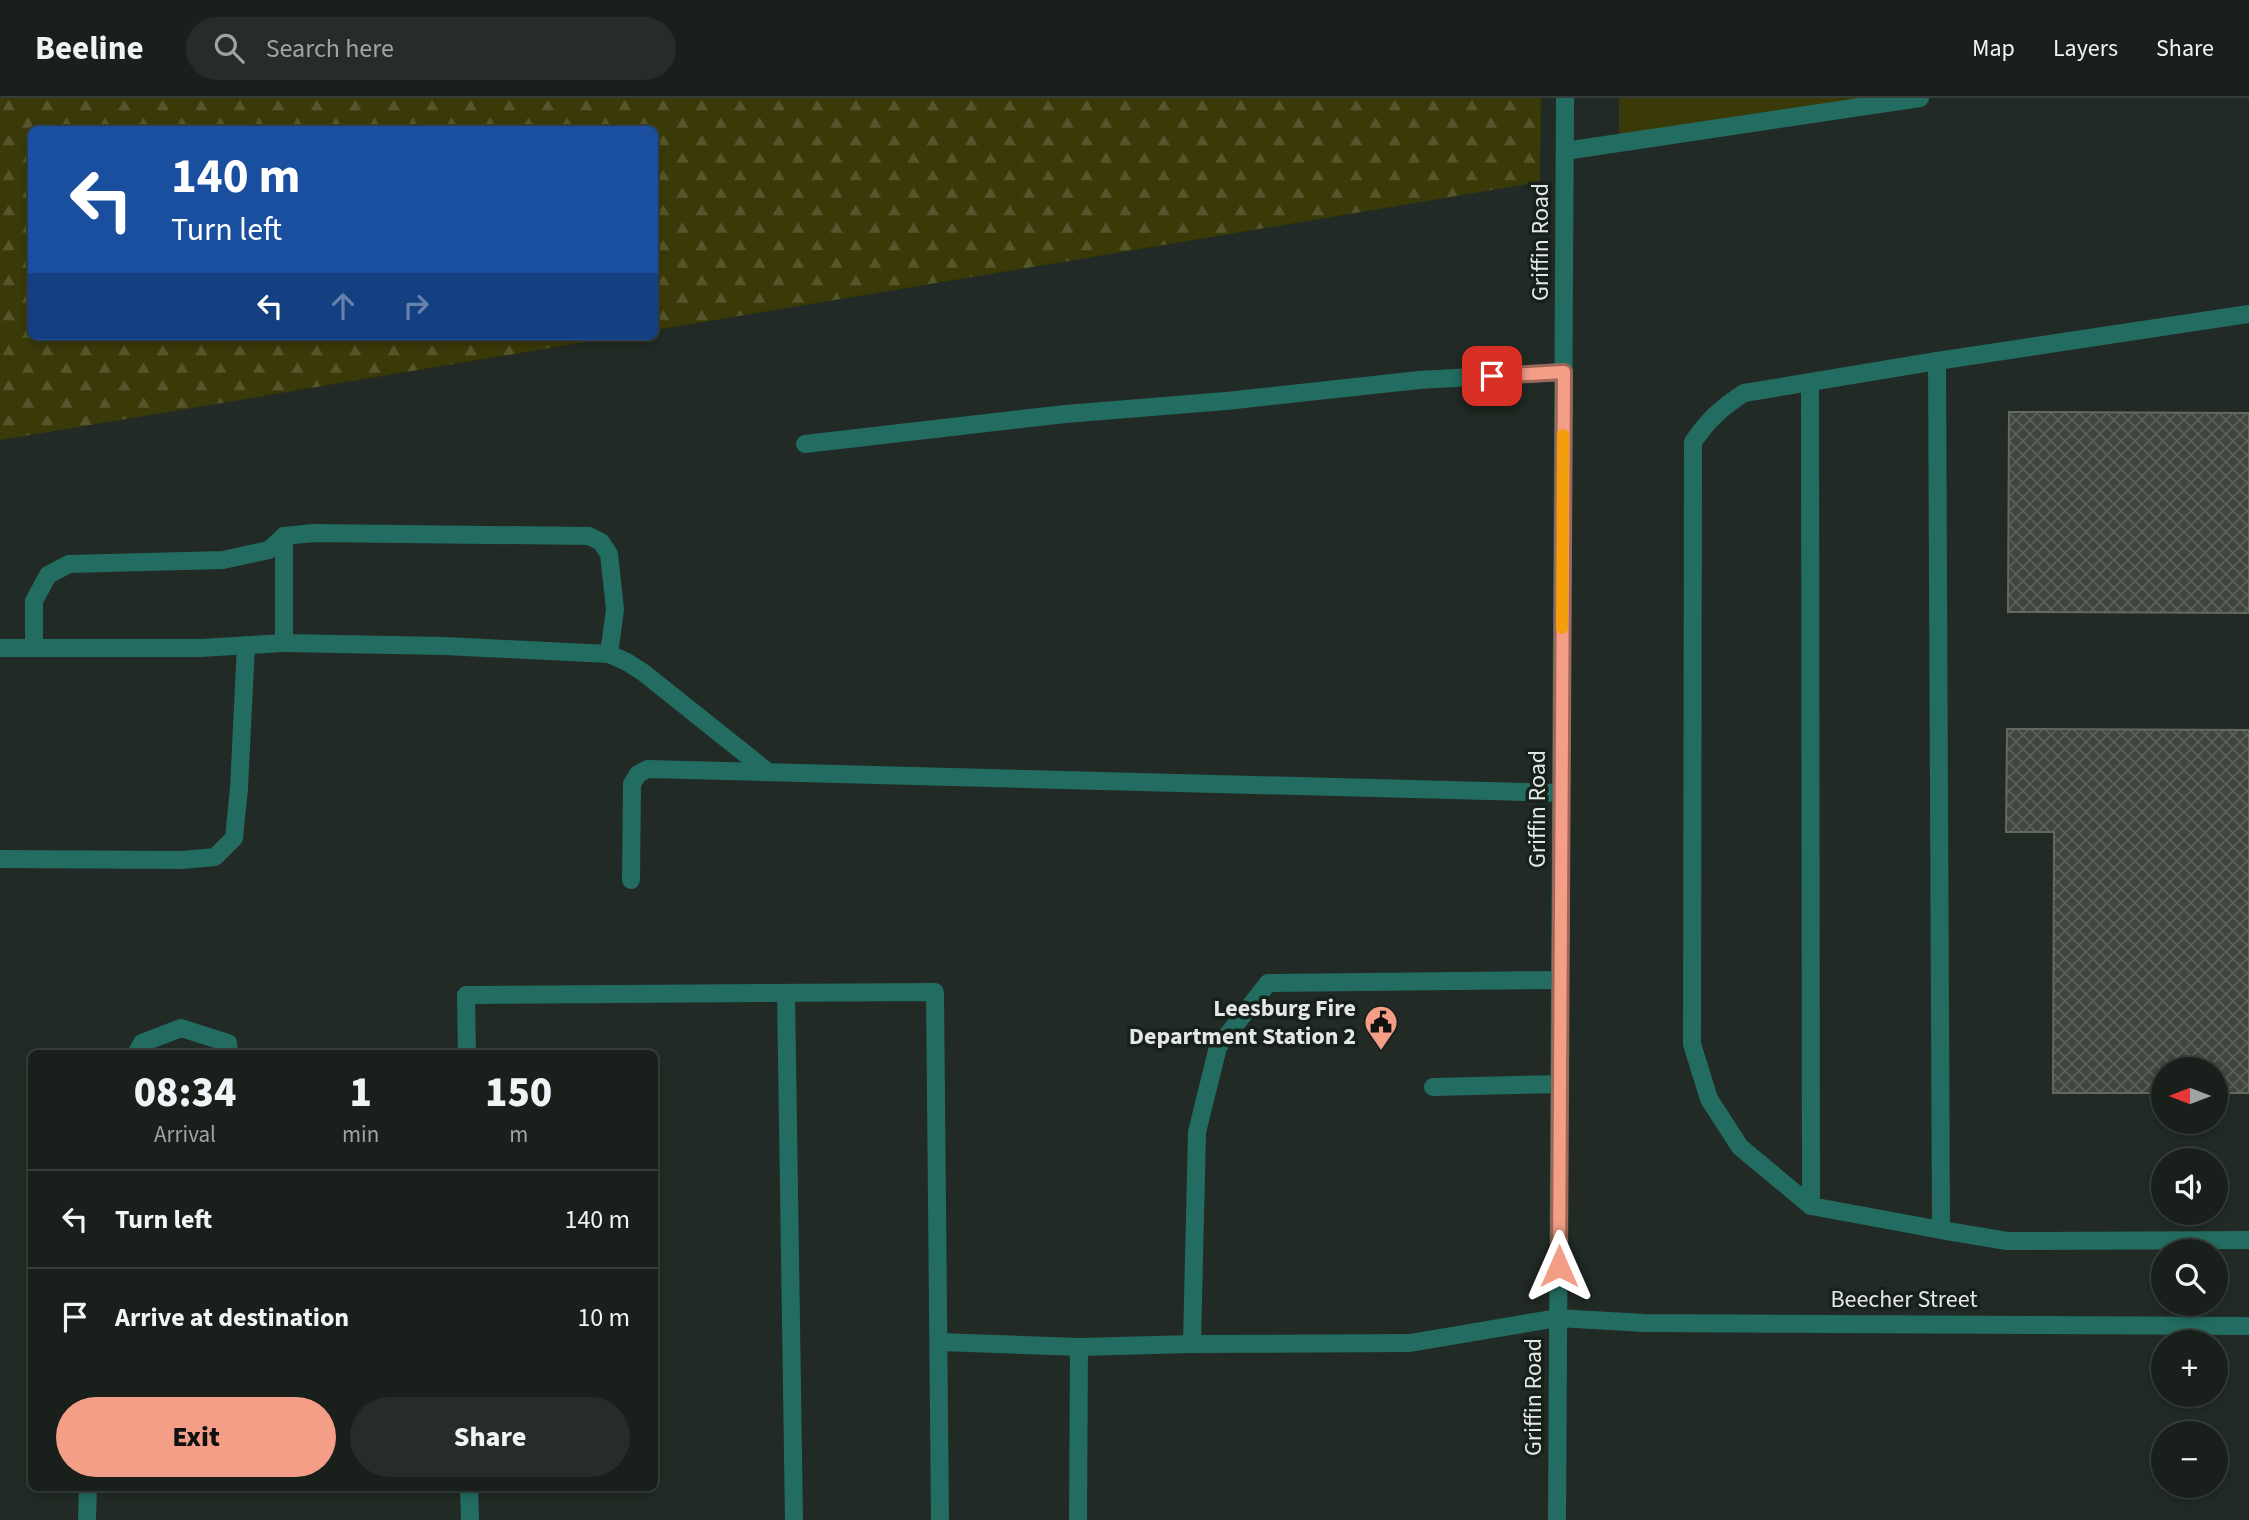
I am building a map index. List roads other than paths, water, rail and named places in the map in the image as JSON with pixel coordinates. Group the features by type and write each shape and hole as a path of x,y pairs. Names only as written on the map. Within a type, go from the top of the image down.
{"street":[{"name":"Griffin Road","path":"1557,1520 1565,98"},
{"path":"1564,151 1920,98"},
{"path":"2249,314 1744,393 1706,422 1693,442 1692,1044 1709,1099 1740,1147 1811,1206 2007,1241 2249,1240"},
{"path":"1937,361 1941,1230"},
{"path":"805,444 1065,414 1226,401 1419,380 1564,372"},
{"path":"1810,382 1811,1206"},
{"path":"34,648 34,601 48,575 69,564 223,560 269,550 284,536 314,533 589,536 601,542 609,554 615,609 609,654"},
{"path":"284,536 284,643"},
{"path":"0,648 200,648 284,643 445,646 609,654 644,673 768,772"},
{"path":"0,859 182,860 215,857 234,838 246,645"},
{"path":"631,880 632,784 638,774 648,769 1561,793"},
{"path":"1192,1344 1197,1132 1218,1047 1268,983 1560,980"},
{"path":"467,1050 466,995 935,992 940,1520"},
{"path":"786,993 794,1520"},
{"path":"138,1050 142,1042 181,1028 228,1042 229,1050"},
{"path":"1433,1087 1560,1084"},
{"name":"Beecher Street","path":"939,1342 1079,1347 1410,1343 1558,1318 1658,1323 2249,1326"},
{"path":"1078,1520 1079,1347"},
{"path":"87,1520 88,1491"},
{"path":"469,1491 470,1520"}],"place":[{"name":"Leesburg Fire Department Station 2","path":"1381,1052"}]}
